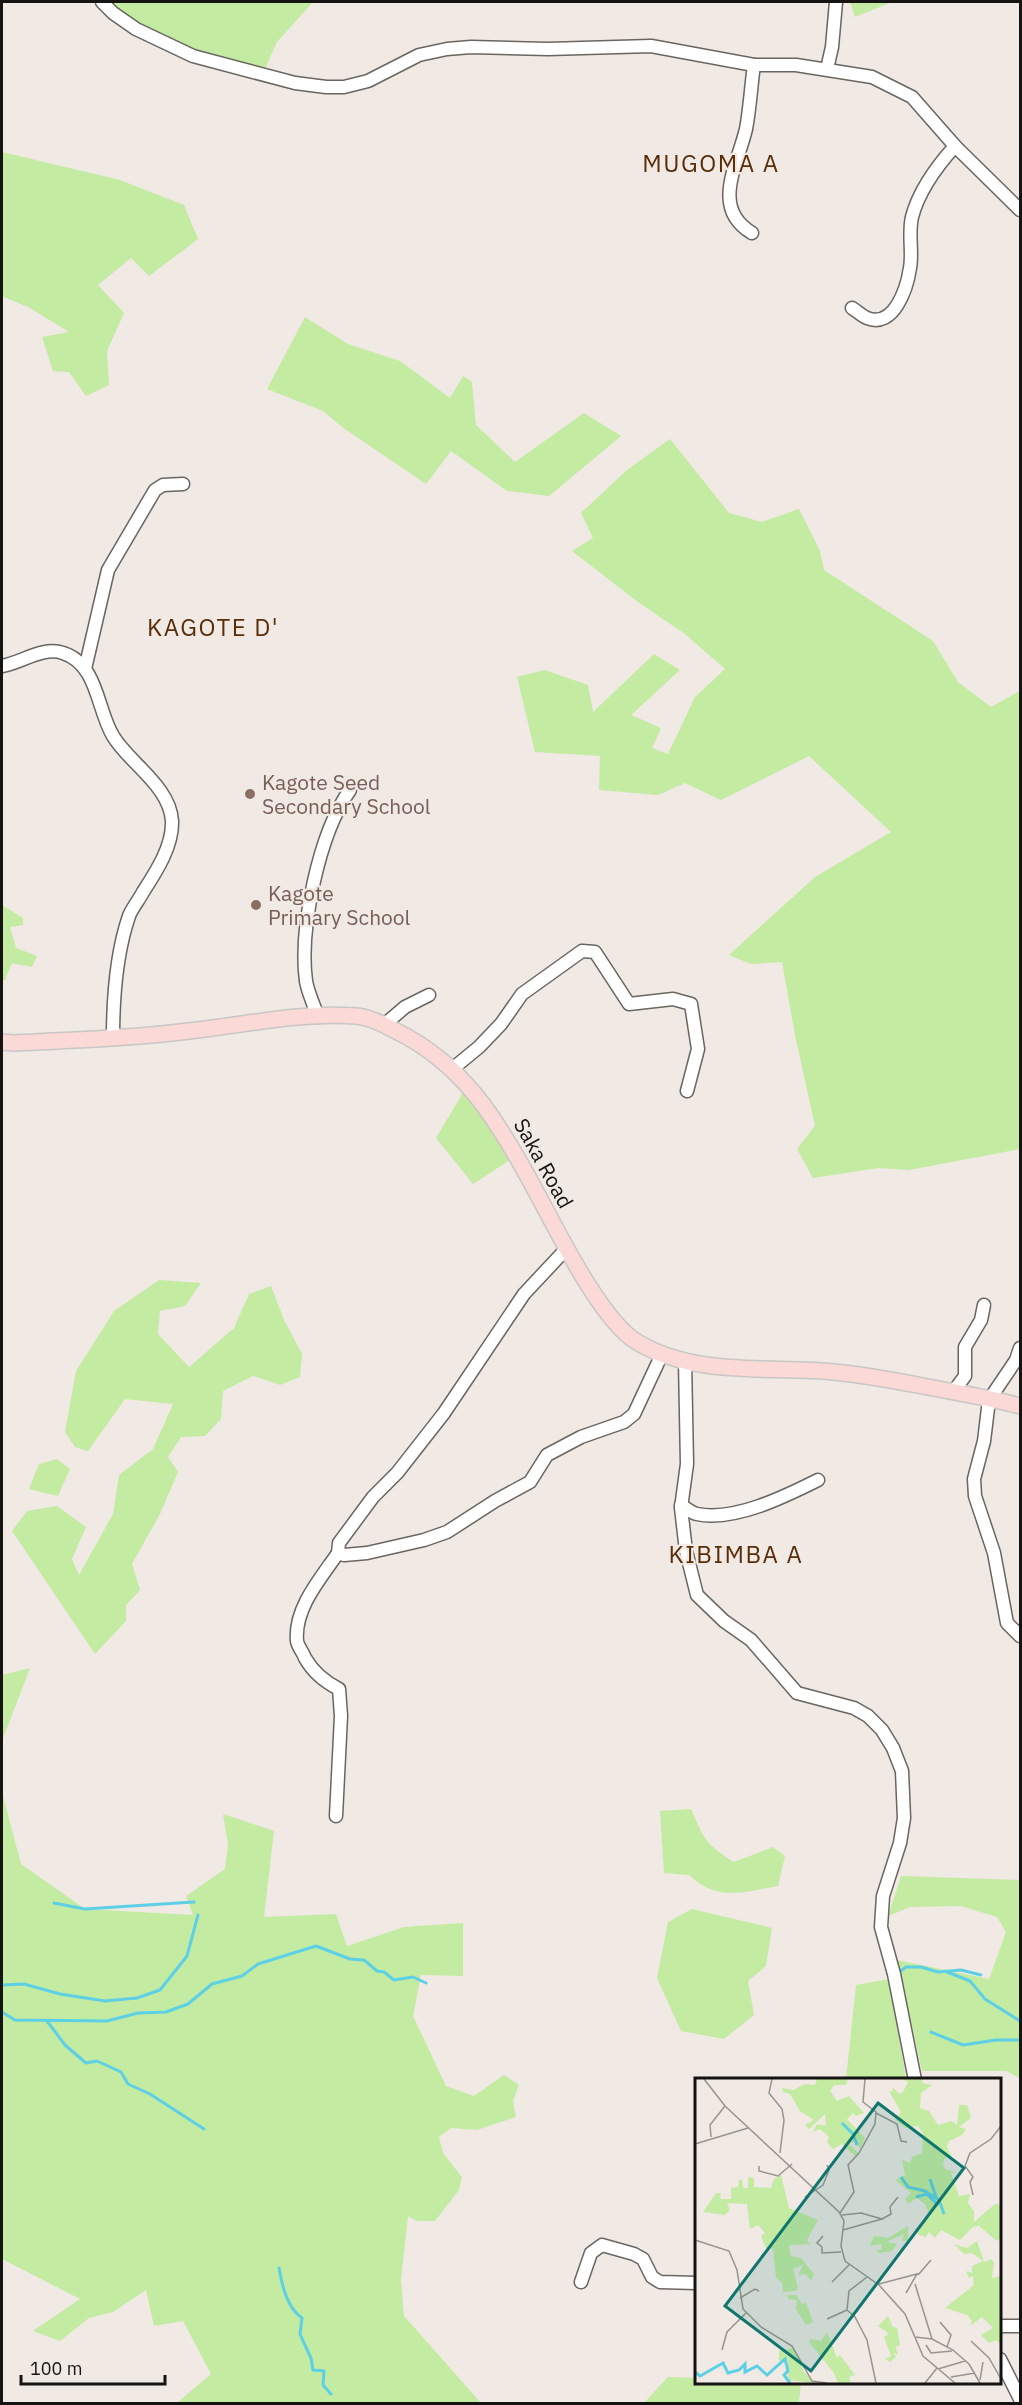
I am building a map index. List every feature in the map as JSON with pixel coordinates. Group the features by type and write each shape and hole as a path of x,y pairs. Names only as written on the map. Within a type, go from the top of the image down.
{"main road":[{"name":"Saka Road","path":"2,1042 170,1034 304,1016 355,1016 384,1025 431,1050 490,1110 567,1248 613,1321 630,1338 662,1354 685,1361 714,1366 844,1373 1020,1406"}],"street":[{"path":"102,2 136,29 194,56 295,83 326,87 345,87 368,81 419,56 447,49 471,47 548,49 651,46 754,65 796,65 872,76 912,97 955,146 1020,210"},
{"path":"827,69 832,48 836,2"},
{"path":"752,233 744,228 734,216 729,193 731,178 743,142 754,65"},
{"path":"852,308 867,318 876,320 888,316 897,304 910,270 912,218 934,170 955,146"},
{"path":"85,669 108,570 155,490 163,485 183,484"},
{"path":"2,666 52,651 72,657 85,669 95,688 110,731 118,744 154,783 167,803 172,821 168,845 152,879 130,914 113,1000 113,1038"},
{"path":"318,1017 306,982 305,937 324,840 340,804 350,790"},
{"path":"451,1070 479,1047 501,1024 522,994 582,951 596,952 629,1004 673,999 691,1004 698,1049 687,1091"},
{"path":"384,1025 405,1007 429,995"},
{"path":"336,1816 341,1716 339,1689 323,1679 310,1666 297,1643 303,1607 338,1552 339,1544 373,1497 397,1473 444,1413 524,1294 567,1248"},
{"path":"953,1392 965,1376 965,1347 981,1320 984,1305"},
{"path":"1020,1348 1016,1360 989,1400 984,1441 974,1479 975,1496 994,1554 1007,1623 1020,1636"},
{"path":"338,1552 344,1556 367,1553 424,1540 447,1532 470,1516 530,1482 547,1455 581,1437 624,1422 634,1414 662,1354"},
{"path":"685,1361 687,1464 681,1505 686,1551 697,1594 724,1621 751,1640 797,1693 854,1708 868,1716 882,1730 893,1748 902,1771 904,1818 900,1843 883,1896 881,1927 894,1974 915,2078"},
{"path":"681,1505 696,1514 712,1515 733,1512 765,1504 818,1480"},
{"path":"581,2282 591,2253 602,2245 634,2254 643,2259 652,2277 660,2282 695,2283"},
{"path":"1001,2326 1020,2326"},
{"path":"1001,2363 1020,2399"}],"green space":[{"path":"104,2 313,2 277,42 263,73 174,47"},
{"path":"850,2 892,2 855,17"},
{"path":"2,152 120,180 184,205 198,239 149,276 131,258 98,285 124,313 107,351 109,385 86,396 69,372 53,371 42,337 69,332 30,308 2,296"},
{"path":"305,317 348,344 400,361 450,398 463,376 472,382 476,425 515,462 584,413 621,436 549,496 507,491 451,451 426,484 342,427 323,411 267,389"},
{"path":"670,439 729,513 762,522 799,509 820,551 824,570 933,641 958,682 991,707 1020,691 1020,1149 909,1170 878,1168 813,1178 797,1149 815,1126 782,962 751,964 729,955 815,877 891,832 809,756 721,800 685,783 658,795 599,790 600,756 535,752 517,677 545,670 588,685 593,712 654,654 680,670 631,715 661,728 652,748 668,754 695,697 725,669 685,634 638,602 572,551 593,538 581,513 627,470"},
{"path":"2,905 23,918 23,925 10,927 16,948 37,956 32,967 12,963 5,980 2,980"},
{"path":"464,1091 482,1111 510,1160 473,1184 436,1138"},
{"path":"159,1280 201,1283 185,1306 160,1311 158,1334 189,1367 234,1328 249,1294 271,1286 284,1320 302,1354 300,1377 280,1385 253,1376 223,1391 221,1419 205,1436 181,1437 168,1457 178,1472 160,1514 132,1564 140,1590 126,1605 126,1621 95,1654 12,1531 27,1511 57,1506 86,1527 72,1559 79,1575 113,1514 119,1475 153,1449 173,1404 125,1399 88,1451 75,1447 65,1432 76,1371 114,1311"},
{"path":"57,1459 70,1469 58,1496 29,1489 39,1464"},
{"path":"30,1668 2,1741 2,1675"},
{"path":"2,1792 21,1864 85,1909 193,1915 186,1896 225,1869 228,1845 223,1814 274,1831 264,1917 336,1914 347,1946 404,1927 463,1923 463,1976 421,1975 413,2016 446,2086 474,2096 504,2075 519,2085 513,2101 516,2117 477,2130 451,2128 439,2137 443,2153 462,2177 459,2190 435,2221 417,2221 408,2216 401,2280 404,2316 481,2403 177,2403 211,2374 183,2321 154,2326 146,2290 113,2312 89,2318 60,2341 33,2331 80,2299 2,2259"},
{"path":"691,1809 707,1840 717,1851 734,1862 773,1847 785,1856 778,1886 742,1892 720,1892 699,1883 689,1875 664,1873 660,1811"},
{"path":"901,1876 1020,1880 1020,2078 1006,2071 922,2071 897,1960 989,1979 1006,1932 997,1917 961,1906 910,1907 888,1916"},
{"path":"692,1909 772,1928 766,1966 748,1981 754,2015 724,2039 681,2031 657,1978 668,1922"},
{"path":"889,1979 906,2078 846,2078 856,1985"},
{"path":"668,2377 695,2378 695,2384 801,2384 799,2403 644,2403"}],"waterway":[{"path":"54,1903 85,1909 194,1902"},
{"path":"2,1985 24,1984 60,1994 105,2001 137,1998 160,1990 187,1956 198,1915"},
{"path":"2,2012 15,2020 107,2021 138,2013 166,2012 188,2004 212,1984 242,1976 258,1964 316,1946 350,1959 364,1960 377,1971 384,1972 394,1980 413,1977 426,1983"},
{"path":"898,1973 906,1967 921,1967 938,1972 961,1970 981,1975"},
{"path":"947,1972 970,1981 985,1999 1020,2021"},
{"path":"47,2021 65,2045 86,2063 97,2061 121,2072 128,2084 150,2094 204,2129"},
{"path":"931,2032 963,2045 996,2040 1020,2040"},
{"path":"279,2268 289,2302 302,2318 300,2334 311,2358 313,2370 324,2371 323,2385 331,2394"}],"place":[{"name":"Kagote Seed Secondary School","path":"250,794"},
{"name":"Kagote Primary School","path":"256,905"}],"district":[{"name":"MUGOMA A","path":"711,163"},
{"name":"KAGOTE D'","path":"213,627"},
{"name":"KIBIMBA A","path":"736,1554"}]}
